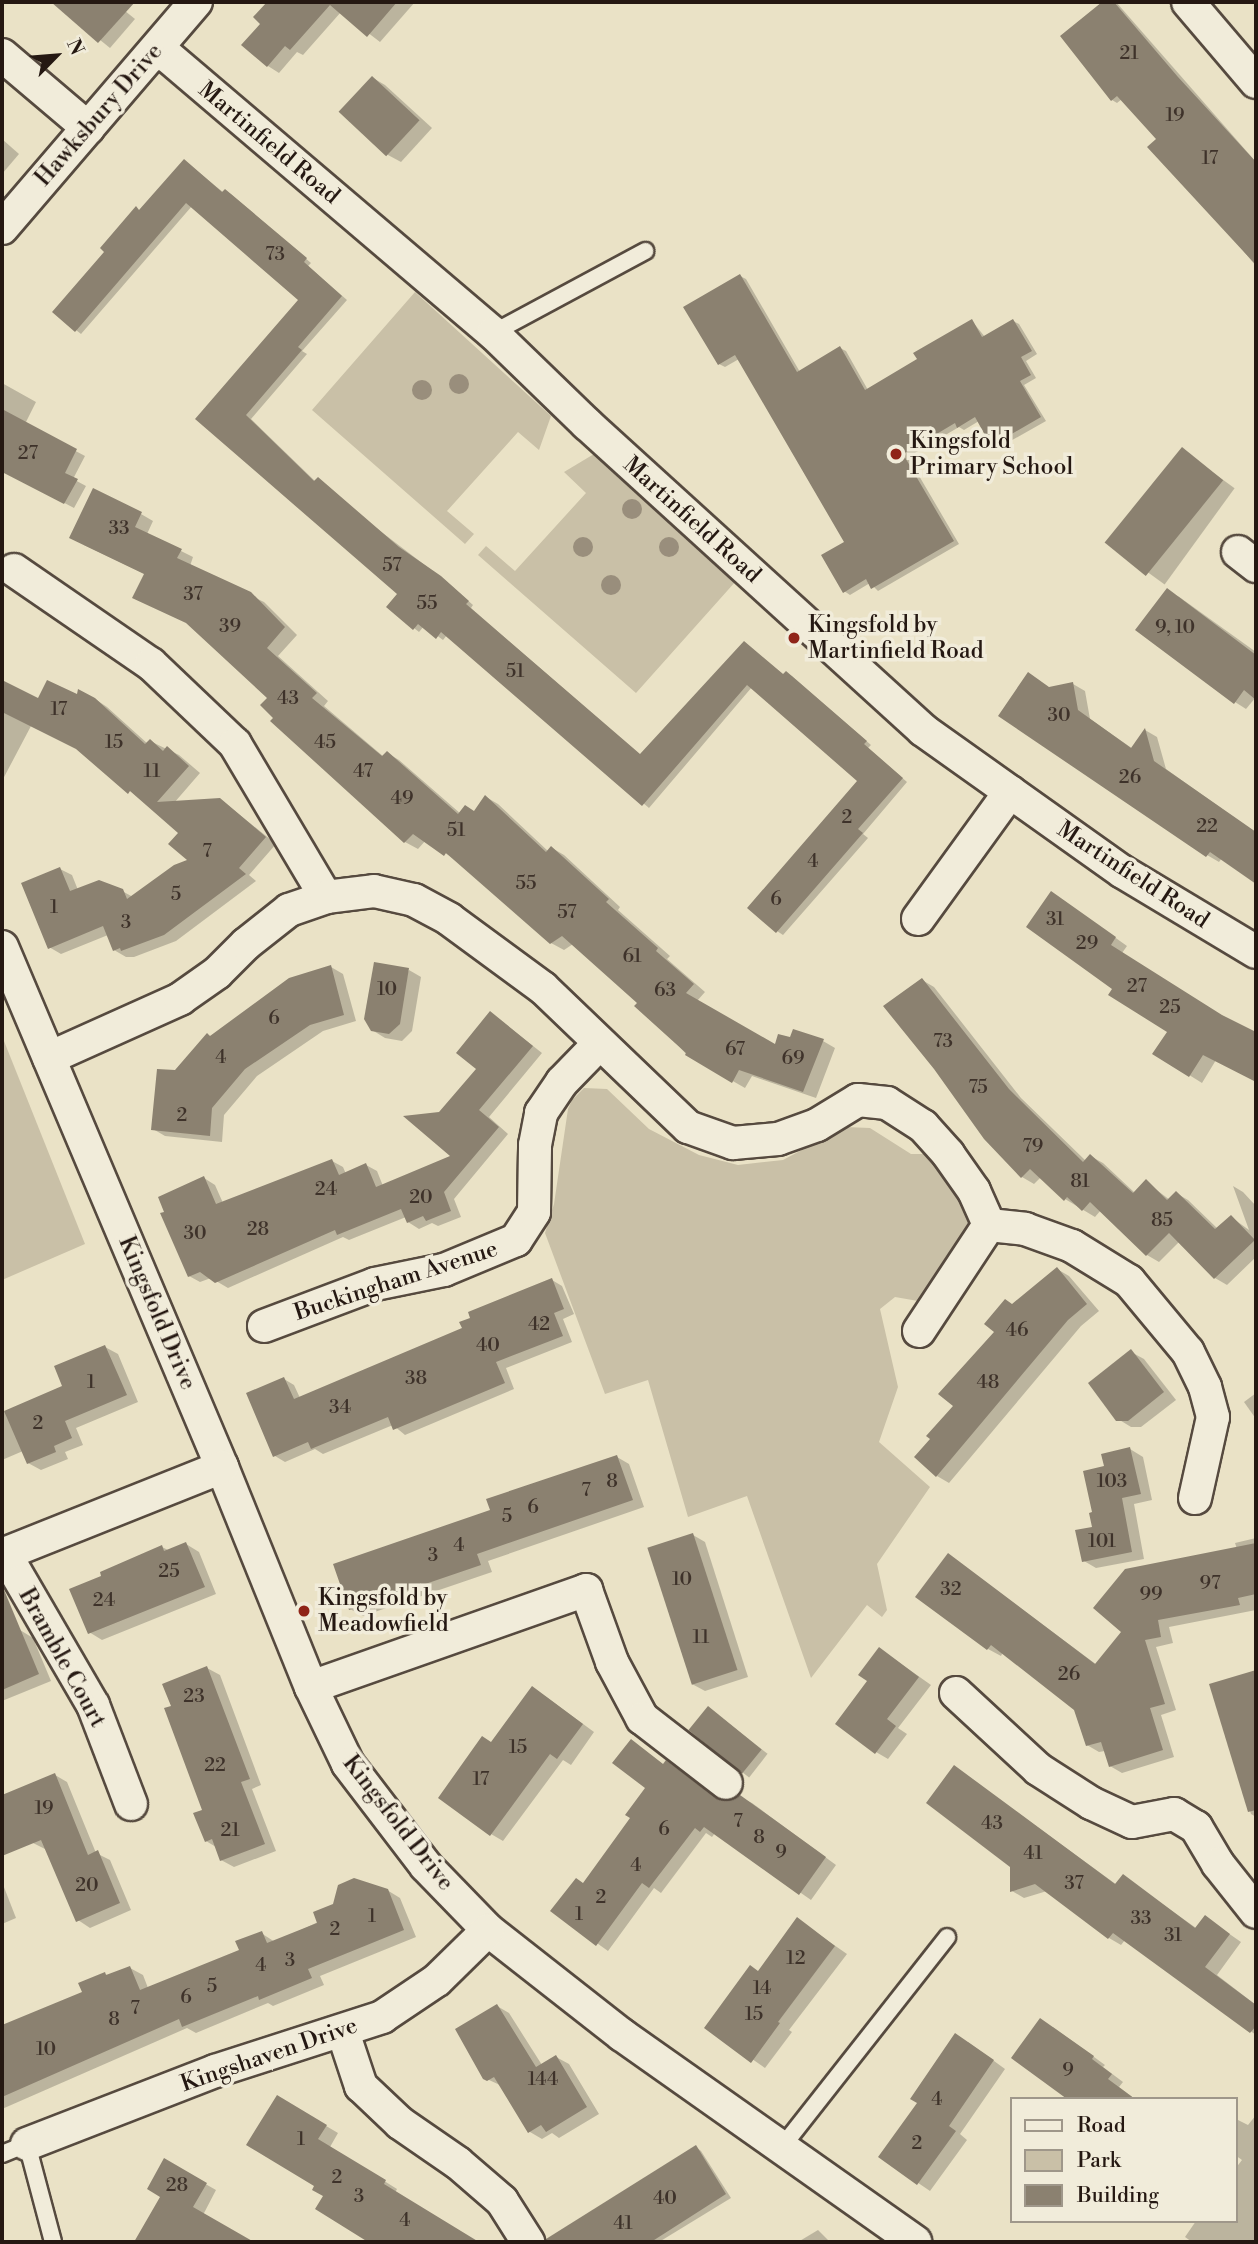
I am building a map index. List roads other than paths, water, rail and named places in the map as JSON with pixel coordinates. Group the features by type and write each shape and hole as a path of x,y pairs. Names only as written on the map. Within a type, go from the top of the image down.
{"street":[{"name":"Hawksbury Drive","path":"2,228 196,2"},
{"path":"1188,2 1256,82"},
{"name":"Martinfield Road","path":"158,48 494,333 587,424 923,730 1123,872 1256,952"},
{"path":"2,55 88,128"},
{"path":"14,570 151,664 235,744 326,897"},
{"path":"918,919 1010,792"},
{"path":"49,1059 180,999 217,974 246,944 289,910 326,897 374,891 414,900 449,919 501,954 543,988 598,1044 688,1127 733,1143 778,1139 817,1125 858,1100 887,1103 901,1110 923,1126 948,1154 974,1191 989,1225"},
{"name":"Kingsfold Drive","path":"2,947 222,1467 311,1687 348,1765 426,1866 488,1930 622,2035 915,2242"},
{"name":"Buckingham Avenue","path":"264,1326 375,1284 443,1270 516,1240 534,1212 535,1145 541,1112 562,1082 598,1044"},
{"path":"919,1331 989,1225"},
{"path":"989,1225 1025,1229 1072,1246 1129,1280 1188,1352 1205,1387 1213,1417 1195,1498"},
{"name":"Bramble Court","path":"131,1804 93,1706 3,1555 222,1467"},
{"path":"311,1687 586,1590 612,1662 642,1718 726,1783"},
{"path":"956,1693 1038,1769 1091,1803 1132,1822 1174,1814 1196,1827 1218,1864 1256,1912"},
{"name":"Kingshaven Drive","path":"14,2149 215,2071 343,2032 382,2017 437,1980 488,1930"},
{"path":"343,2032 361,2086 400,2123 458,2162 502,2201 528,2242"}],"lane":[{"path":"494,333 645,251"},
{"path":"782,2147 947,1937"},
{"path":"14,2149 53,2242"}],"place":[{"name":"Kingsfold Primary School","path":"896,454"},
{"name":"Kingsfold by Martinfield Road","path":"794,638"},
{"name":"Kingsfold by Meadowfield","path":"304,1611"}]}
